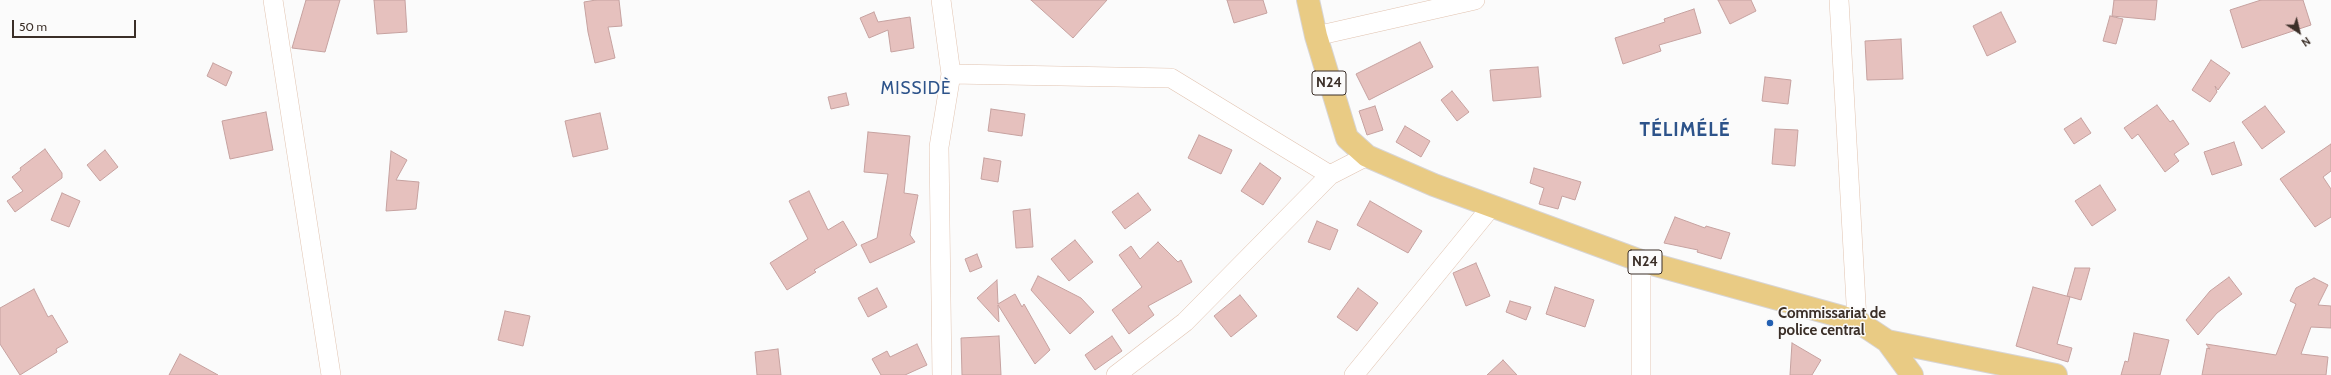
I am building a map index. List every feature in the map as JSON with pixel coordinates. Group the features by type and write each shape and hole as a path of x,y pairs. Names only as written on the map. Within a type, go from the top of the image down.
{"main road":[{"name":"N24","path":"1308,0 1316,36 1347,138 1367,156 1434,186 1641,261 1857,321 1887,341 1912,375"},
{"path":"1887,341 2056,375"}],"street":[{"path":"273,0 331,375"},
{"path":"941,0 951,74 939,147 942,375"},
{"path":"1316,36 1475,0"},
{"path":"1839,0 1857,321"},
{"path":"951,74 1171,78 1330,175"},
{"path":"1116,375 1185,322 1330,175 1367,156"},
{"path":"1354,375 1492,206"},
{"path":"1641,261 1641,375"}],"building":[{"path":"306,0 340,0 325,52 292,48"},
{"path":"374,0 405,0 407,32 377,34"},
{"path":"596,0 619,0 622,26 608,27 615,58 595,63 588,32 584,2"},
{"path":"1031,0 1107,0 1073,38"},
{"path":"1227,0 1263,0 1267,13 1234,23"},
{"path":"1718,0 1751,0 1756,11 1730,24"},
{"path":"2114,0 2157,0 2155,20 2112,16"},
{"path":"2261,0 2303,0 2311,25 2242,48 2230,10"},
{"path":"1694,9 1701,33 1659,45 1661,51 1623,64 1615,38 1665,22 1664,19"},
{"path":"874,12 878,22 910,17 914,48 891,52 888,30 869,38 860,18"},
{"path":"2001,12 2016,42 1987,56 1973,26"},
{"path":"2110,16 2123,19 2116,44 2103,41"},
{"path":"1901,39 1903,79 1867,80 1865,41"},
{"path":"1420,42 1433,67 1369,100 1356,74"},
{"path":"2211,60 2230,73 2218,90 2215,86 2217,92 2210,102 2192,90"},
{"path":"213,63 232,72 226,86 207,76"},
{"path":"1538,67 1541,97 1493,101 1490,70"},
{"path":"1765,77 1791,80 1788,104 1762,101"},
{"path":"1452,91 1469,112 1457,121 1441,100"},
{"path":"846,93 849,105 831,109 828,97"},
{"path":"2157,105 2170,122 2173,120 2189,144 2174,154 2179,161 2165,172 2138,134 2132,139 2124,128"},
{"path":"1375,106 1383,130 1367,135 1359,111"},
{"path":"2265,106 2285,132 2262,149 2242,122"},
{"path":"991,109 1025,114 1022,136 988,131"},
{"path":"266,112 273,150 230,159 222,121"},
{"path":"600,113 608,149 573,157 565,121"},
{"path":"2081,118 2091,133 2074,144 2064,129"},
{"path":"1405,126 1430,141 1421,157 1396,142"},
{"path":"1775,129 1798,130 1795,166 1772,164"},
{"path":"868,132 910,136 904,193 918,195 910,235 915,242 870,263 861,245 877,238 888,174 864,172"},
{"path":"1199,135 1232,150 1221,174 1188,158"},
{"path":"2234,142 2242,165 2212,175 2204,152"},
{"path":"2331,144 2331,171 2323,177 2331,189 2331,217 2315,227 2280,179"},
{"path":"45,149 62,173 62,178 15,212 7,201 23,191 12,177 21,170 20,168"},
{"path":"105,150 118,167 100,181 87,165"},
{"path":"391,151 407,160 396,180 419,182 416,209 386,211"},
{"path":"984,158 1001,161 998,182 981,179"},
{"path":"1260,163 1281,178 1263,205 1241,191"},
{"path":"1534,168 1581,182 1575,200 1562,196 1558,209 1539,204 1544,188 1530,183"},
{"path":"2100,185 2116,210 2092,226 2075,201"},
{"path":"809,191 828,230 843,221 857,245 814,270 816,272 787,290 770,263 808,239 789,201"},
{"path":"62,193 80,201 69,227 51,220"},
{"path":"1138,193 1151,210 1125,229 1112,212"},
{"path":"1370,201 1422,231 1408,253 1357,225"},
{"path":"1030,209 1033,247 1016,248 1013,211"},
{"path":"1675,217 1705,228 1706,226 1730,233 1721,259 1697,252 1698,250 1664,243"},
{"path":"1317,221 1338,230 1330,250 1308,242"},
{"path":"1075,240 1093,262 1069,281 1051,259"},
{"path":"1158,242 1178,262 1181,260 1192,282 1148,306 1154,315 1129,334 1112,310 1142,287 1119,255 1131,246 1140,259"},
{"path":"977,254 982,267 970,272 965,259"},
{"path":"1476,263 1490,296 1466,306 1453,273"},
{"path":"2075,268 2090,268 2081,300 2067,296"},
{"path":"1038,276 1081,298 1094,312 1070,334 1031,290"},
{"path":"2229,277 2242,294 2217,313 2198,335 2186,320 2210,291"},
{"path":"2314,278 2328,285 2318,305 2331,306 2331,328 2311,327 2301,354 2328,357 2326,375 2202,375 2207,348 2210,349 2206,344 2276,355 2296,304 2290,301 2296,288"},
{"path":"997,280 998,304 1015,294 1022,307 1024,304 1050,350 1035,364 998,305 999,322 977,298"},
{"path":"1555,287 1594,300 1585,327 1546,314"},
{"path":"2033,287 2070,297 2057,344 2072,348 2068,362 2016,346"},
{"path":"877,288 887,307 868,317 858,298"},
{"path":"1358,288 1378,303 1357,331 1337,317"},
{"path":"34,289 48,317 52,315 68,342 56,349 57,352 20,375 0,344 0,308"},
{"path":"1240,295 1257,316 1231,337 1214,316"},
{"path":"1510,301 1531,307 1526,320 1506,312"},
{"path":"505,311 530,316 523,346 498,340"},
{"path":"2134,333 2169,340 2160,375 2121,375 2125,361 2128,362"},
{"path":"999,336 1001,375 962,375 961,338"},
{"path":"1112,336 1122,351 1095,370 1085,355"},
{"path":"1792,343 1821,360 1812,375 1790,375"},
{"path":"917,344 927,365 905,375 881,375 872,359 887,351 890,357"},
{"path":"778,349 781,375 757,375 755,352"},
{"path":"180,354 218,375 169,375"},
{"path":"1503,360 1517,375 1487,375"}],"place":[{"name":"Commissariat de police central","path":"1770,323"}],"district":[{"name":"MISSIDÈ","path":"916,89"},
{"name":"TÉLIMÉLÉ","path":"1685,130"}]}
